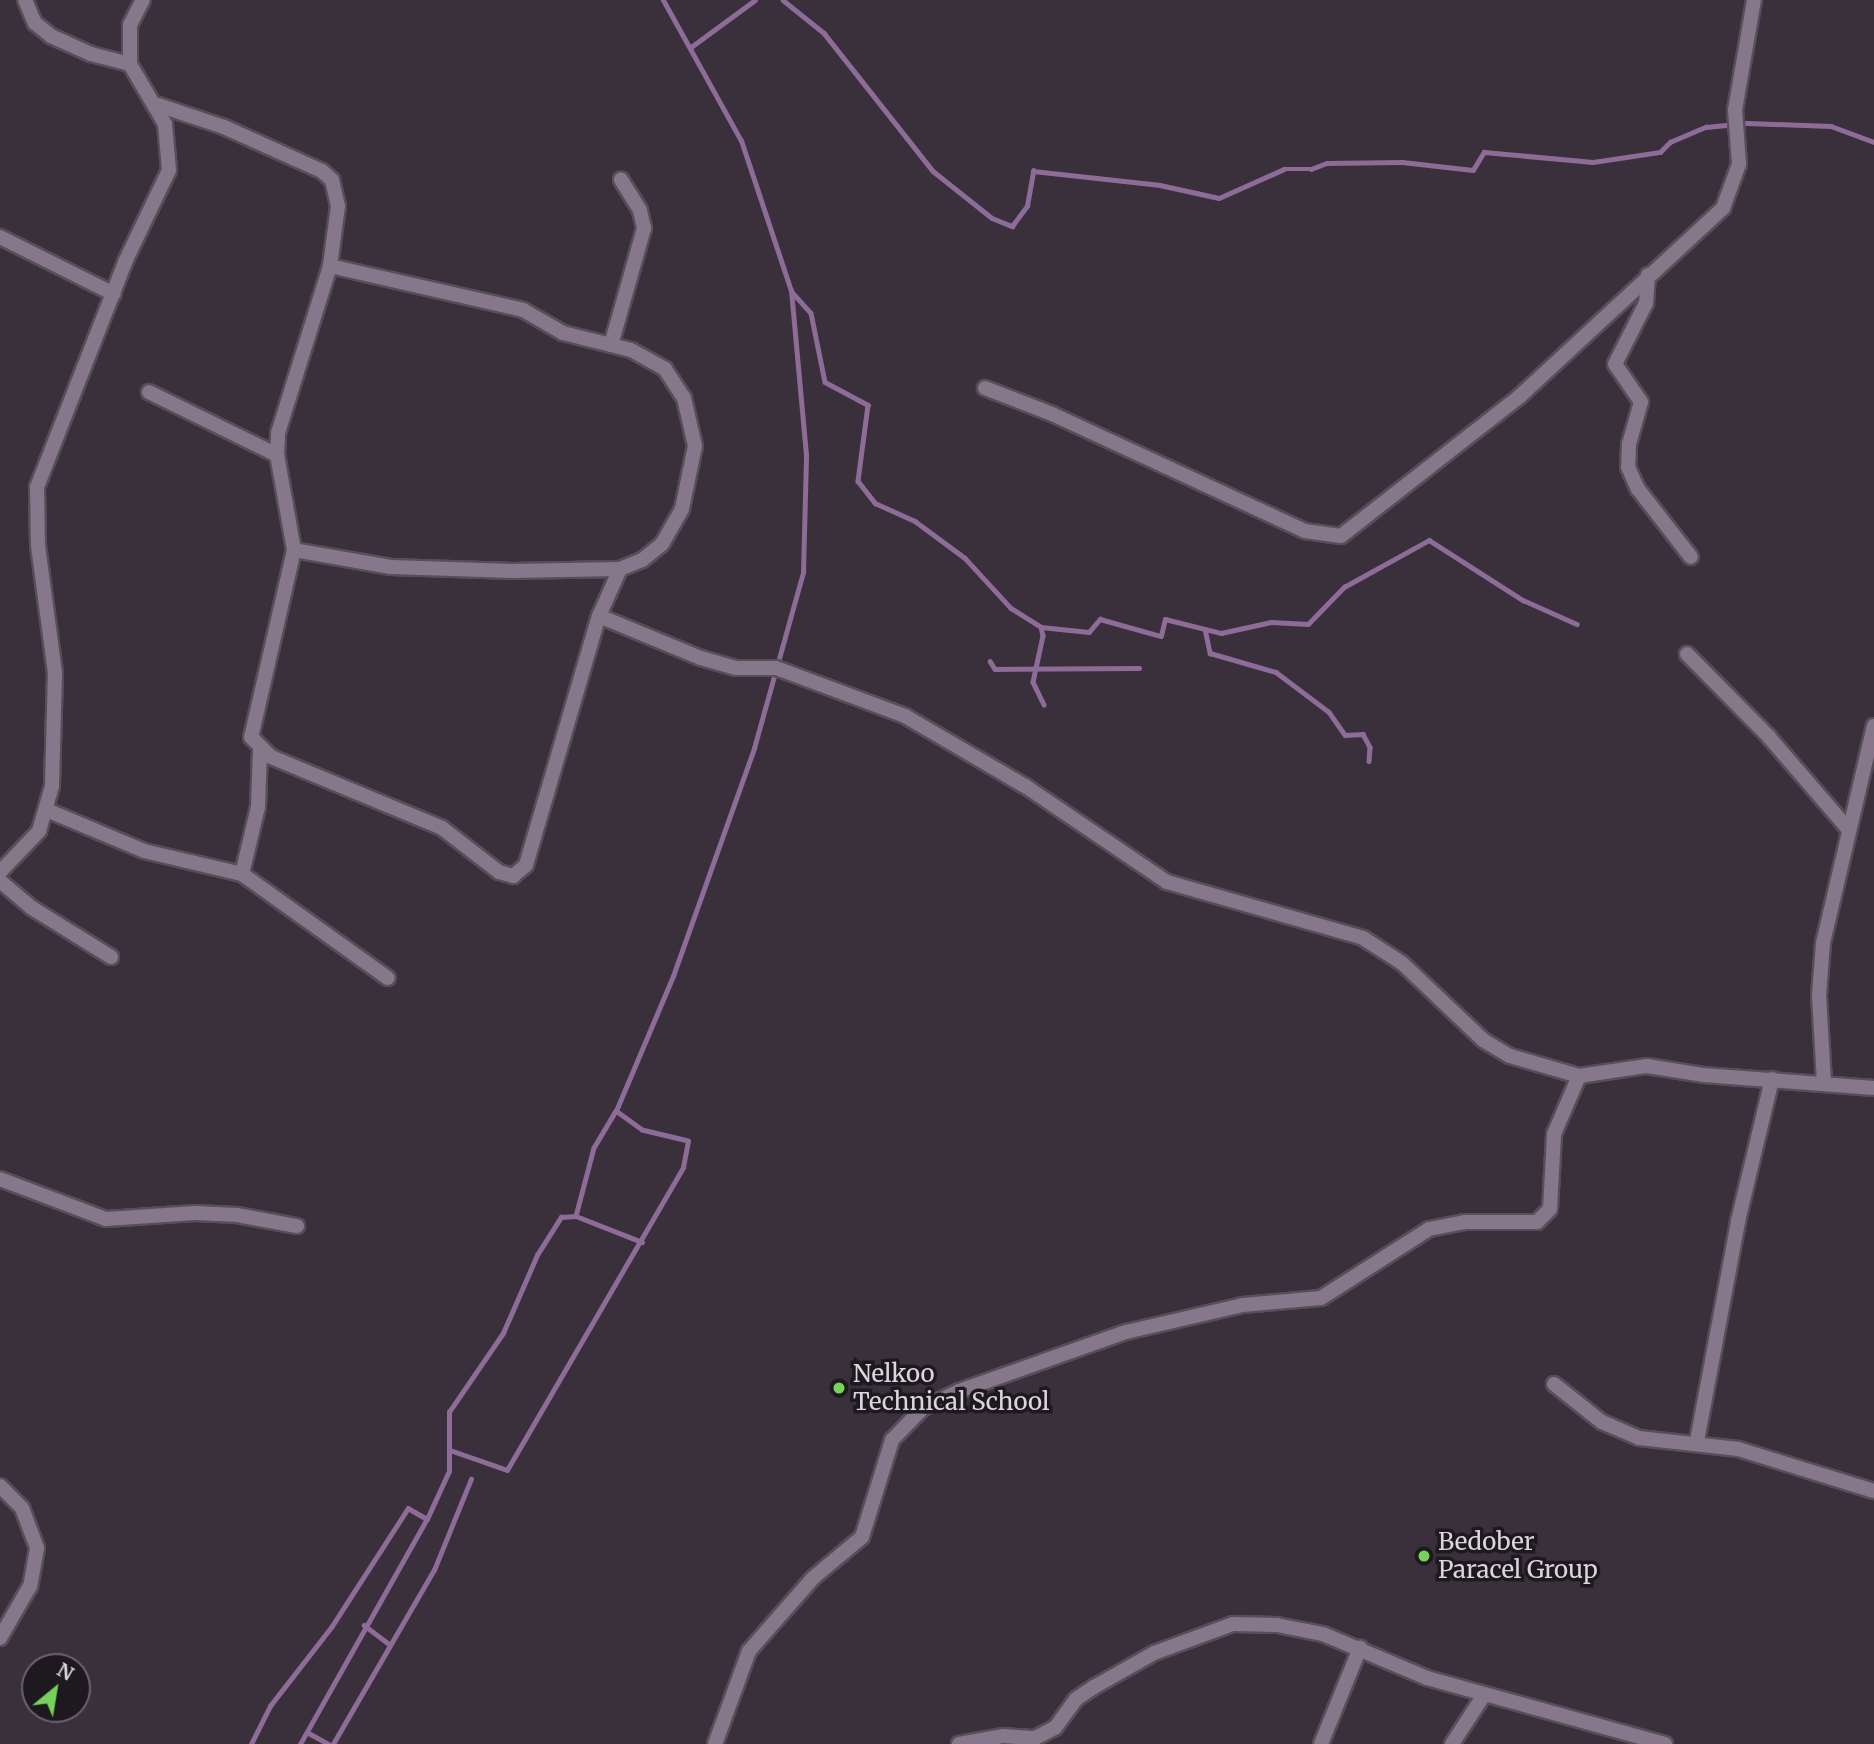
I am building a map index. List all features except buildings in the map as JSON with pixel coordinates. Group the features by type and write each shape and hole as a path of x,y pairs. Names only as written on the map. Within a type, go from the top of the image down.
{"street":[{"path":"25,0 35,23 51,36 130,64"},
{"path":"0,872 40,831 49,811 55,673 38,545 37,487 114,294 169,170 170,140 158,105 130,64 130,25 143,0"},
{"path":"985,388 1052,414 1305,531 1322,537 1342,536 1520,396 1715,216 1732,193 1739,164 1735,110 1754,0"},
{"path":"158,105 224,127 322,171 331,180 338,206 330,266 305,352 280,418 277,455 294,550 251,737 260,750 326,782 424,818 464,841 499,873 518,875 526,865 598,616 620,569"},
{"path":"611,345 644,228 640,210 621,180"},
{"path":"0,237 114,294"},
{"path":"294,550 391,567 620,569 653,552 673,528 689,489 695,446 684,398 666,369 646,357 563,333 523,310 492,301 330,266"},
{"path":"1648,275 1646,303 1615,364 1641,402 1629,444 1628,467 1638,489 1691,557"},
{"path":"149,392 277,455"},
{"path":"598,616 701,658 736,668 776,668 905,716 1026,786 1167,882 1363,938 1402,963 1483,1040 1510,1056 1579,1076 1647,1066 1874,1088"},
{"path":"1687,654 1769,737 1848,829"},
{"path":"1824,1082 1819,975 1830,900 1848,829 1863,787 1874,726"},
{"path":"242,874 260,798 260,750"},
{"path":"49,811 144,851 242,874 388,978"},
{"path":"0,881 32,908 111,957"},
{"path":"715,1744 750,1651 813,1578 862,1537 892,1440 923,1408 959,1391 1126,1332 1207,1312 1321,1298 1429,1228 1465,1222 1537,1222 1550,1209 1554,1134 1579,1076"},
{"path":"1697,1441 1741,1208 1772,1079"},
{"path":"0,1179 106,1219 195,1213 237,1215 297,1226"},
{"path":"1554,1384 1602,1422 1639,1437 1697,1441 1795,1465 1874,1491"},
{"path":"0,1486 22,1508 37,1548 30,1586 0,1638"},
{"path":"959,1744 1003,1736 1035,1738 1055,1728 1076,1699 1094,1687 1154,1653 1233,1624 1277,1625 1323,1634 1427,1678 1665,1744"},
{"path":"1321,1744 1360,1648"},
{"path":"1452,1744 1484,1695"}],"waterway":[{"path":"450,1450 507,1470 683,1167 688,1141 642,1130 616,1111 673,976 754,748 803,572 806,455 791,291 741,141 663,0"},
{"path":"691,47 755,0"},
{"path":"783,0 824,33 933,171 992,218 1012,226 1027,206 1033,171 1160,185 1219,198 1284,169 1311,169 1327,163 1402,162 1473,170 1484,152 1593,162 1660,152 1670,142 1706,127 1747,123 1831,126 1874,142"},
{"path":"792,292 811,313 825,382 868,405 858,481 875,503 915,521 965,558 1011,608 1041,627 1089,632 1100,619 1161,636 1165,619 1221,633 1271,622 1308,624 1344,587 1429,540 1523,600 1577,624"},
{"path":"1041,627 1043,636 1033,682 1044,705"},
{"path":"1205,629 1210,653 1276,672 1329,712 1345,735 1363,734 1370,747 1369,761"},
{"path":"990,661 995,669 1139,668"},
{"path":"616,1111 594,1148 576,1216 642,1242"},
{"path":"300,1744 427,1519 449,1471 449,1412 503,1333 537,1255 561,1217 576,1216"},
{"path":"333,1744 434,1570 471,1479"},
{"path":"251,1744 270,1706 332,1626 408,1508 427,1519"},
{"path":"364,1625 389,1644"},
{"path":"307,1732 329,1744"}],"place":[{"name":"Nelkoo Technical School","path":"839,1388"},
{"name":"Bedober Paracel Group","path":"1424,1556"}]}
